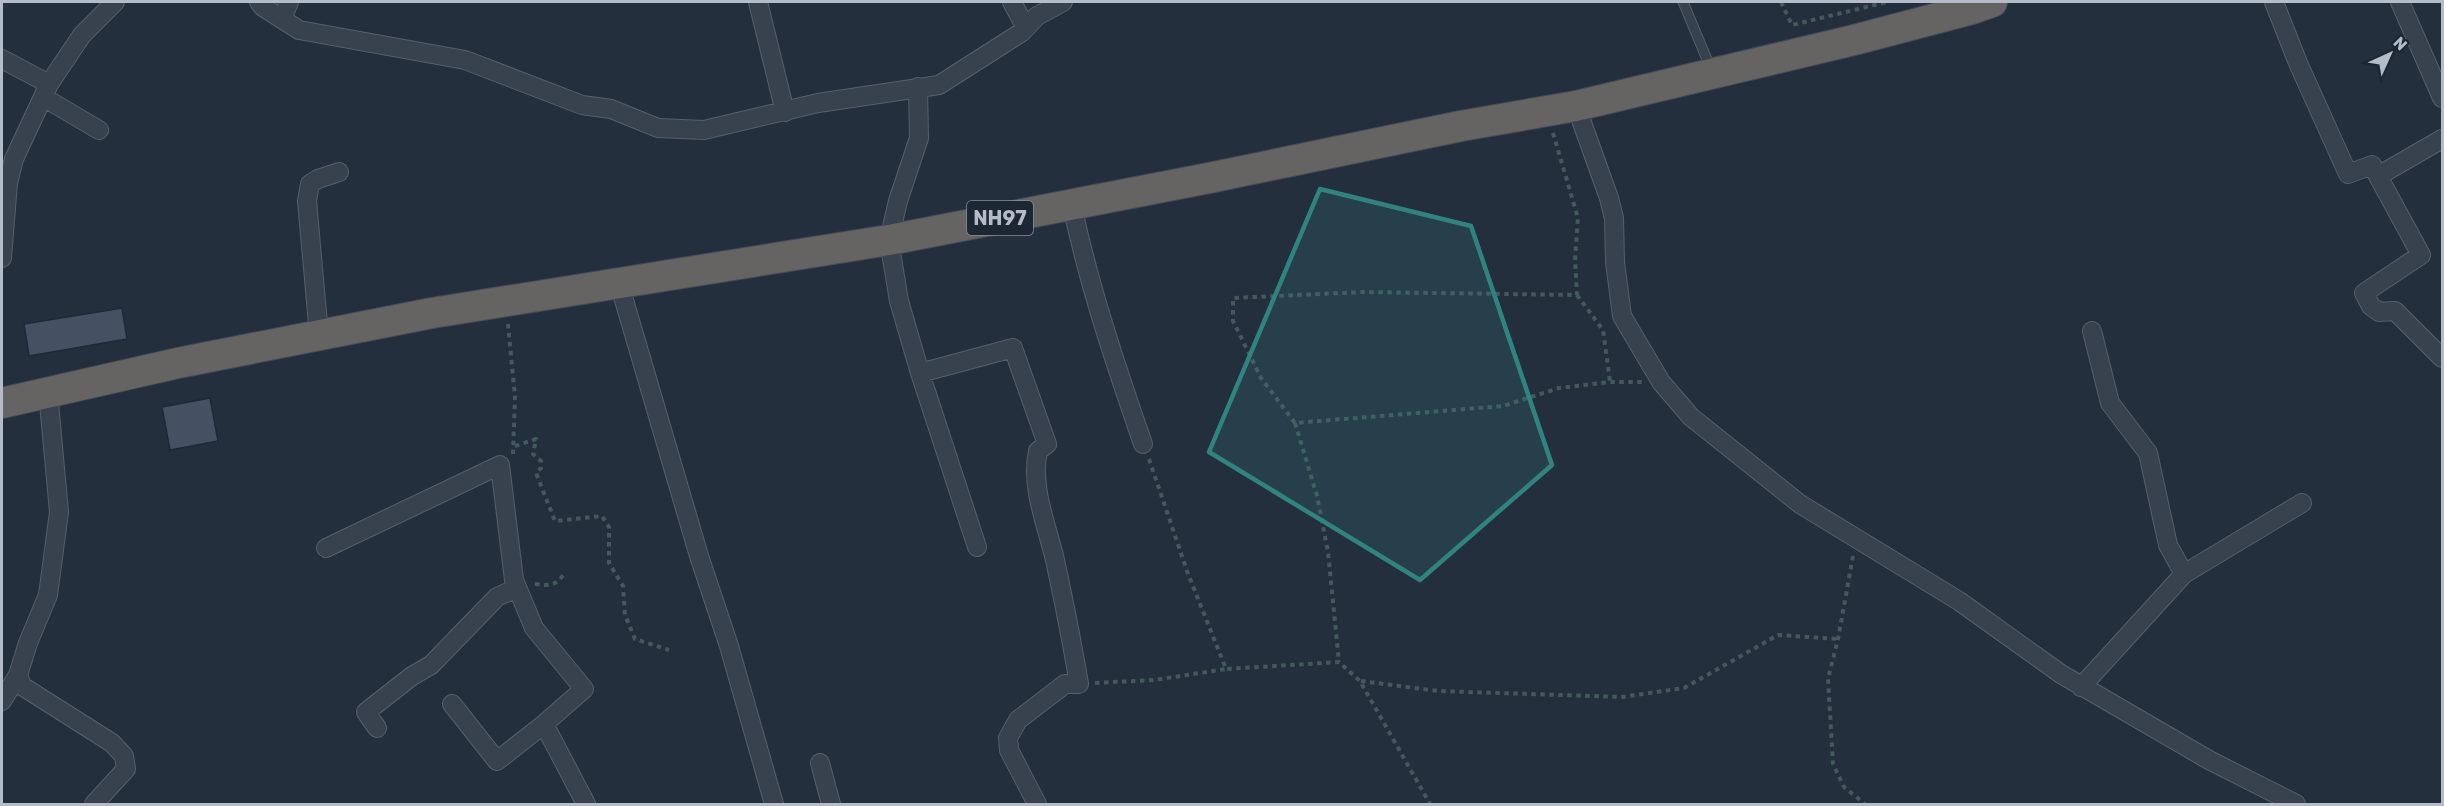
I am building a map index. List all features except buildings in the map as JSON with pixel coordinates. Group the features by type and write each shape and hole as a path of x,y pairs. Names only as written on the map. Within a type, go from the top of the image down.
{"highway":[{"name":"NH97","path":"2,403 319,335 506,301 889,240 1576,106 1714,75 1992,2"}],"street":[{"path":"2,258 8,183 14,159 46,91 82,35 115,2"},
{"path":"259,2 299,30 465,60 582,105 611,109 658,128 704,130 818,103 939,85 1026,28 1037,16 1063,2"},
{"path":"282,19 289,2"},
{"path":"758,2 785,112"},
{"path":"1012,2 1026,28"},
{"path":"2274,2 2298,63 2348,174 2372,165 2421,255 2364,293 2371,306 2379,312 2395,311 2442,358"},
{"path":"2400,2 2442,98"},
{"path":"2,59 99,130"},
{"path":"918,87 919,138 898,201 889,240 900,301 920,373 977,547"},
{"path":"1576,106 1614,218 1615,262 1622,316 1661,382 1691,417 1743,461 1800,504 1959,601 2081,687 2209,760 2296,804"},
{"path":"2378,176 2442,139"},
{"path":"319,335 307,201 310,184 339,172"},
{"path":"1072,204 1083,251 1143,444"},
{"path":"619,283 695,544 729,646 774,804"},
{"path":"2092,331 2110,403 2148,453 2168,545 2184,574"},
{"path":"920,373 1013,348 1047,444 1038,451 1035,463 1040,497 1070,628 1079,684 1065,684 1018,720 1008,738 1009,750 1037,804"},
{"path":"2,701 18,675 28,643 48,595 59,512 48,392"},
{"path":"326,548 500,465 514,580 534,628 584,689 544,724 497,760 452,704"},
{"path":"2081,687 2184,574 2302,503"},
{"path":"377,728 366,712 412,676 431,665 497,597 517,588"},
{"path":"18,675 22,686 112,743 124,756 126,769 94,804"},
{"path":"544,724 586,804"},
{"path":"820,763 831,804"}],"lane":[{"path":"1683,2 1714,75"}],"path":[{"path":"1781,2 1792,25 1887,2"},
{"path":"1547,111 1578,218 1575,260 1577,295 1603,330 1610,382"},
{"path":"1430,804 1360,681 1339,662 1328,552 1317,496 1296,423 1261,378 1233,321 1233,298 1364,292 1577,295"},
{"path":"500,465 512,460 515,446 515,397 506,301"},
{"path":"1296,423 1503,406 1559,388 1610,382 1661,382"},
{"path":"515,446 536,439 533,454 541,461 541,468 536,473 555,521 602,516 609,527 609,562 623,586 626,615 636,639 669,650"},
{"path":"1143,444 1187,571 1226,669"},
{"path":"1855,539 1838,639 1828,679 1833,764 1844,787 1865,804"},
{"path":"517,588 530,584 550,586 559,581 564,574"},
{"path":"1360,681 1438,692 1622,697 1684,688 1778,635 1838,639"},
{"path":"1079,684 1154,680 1226,669 1339,662"}],"highlighted area":[{"path":"1320,189 1471,226 1552,465 1420,580 1209,452"}]}
